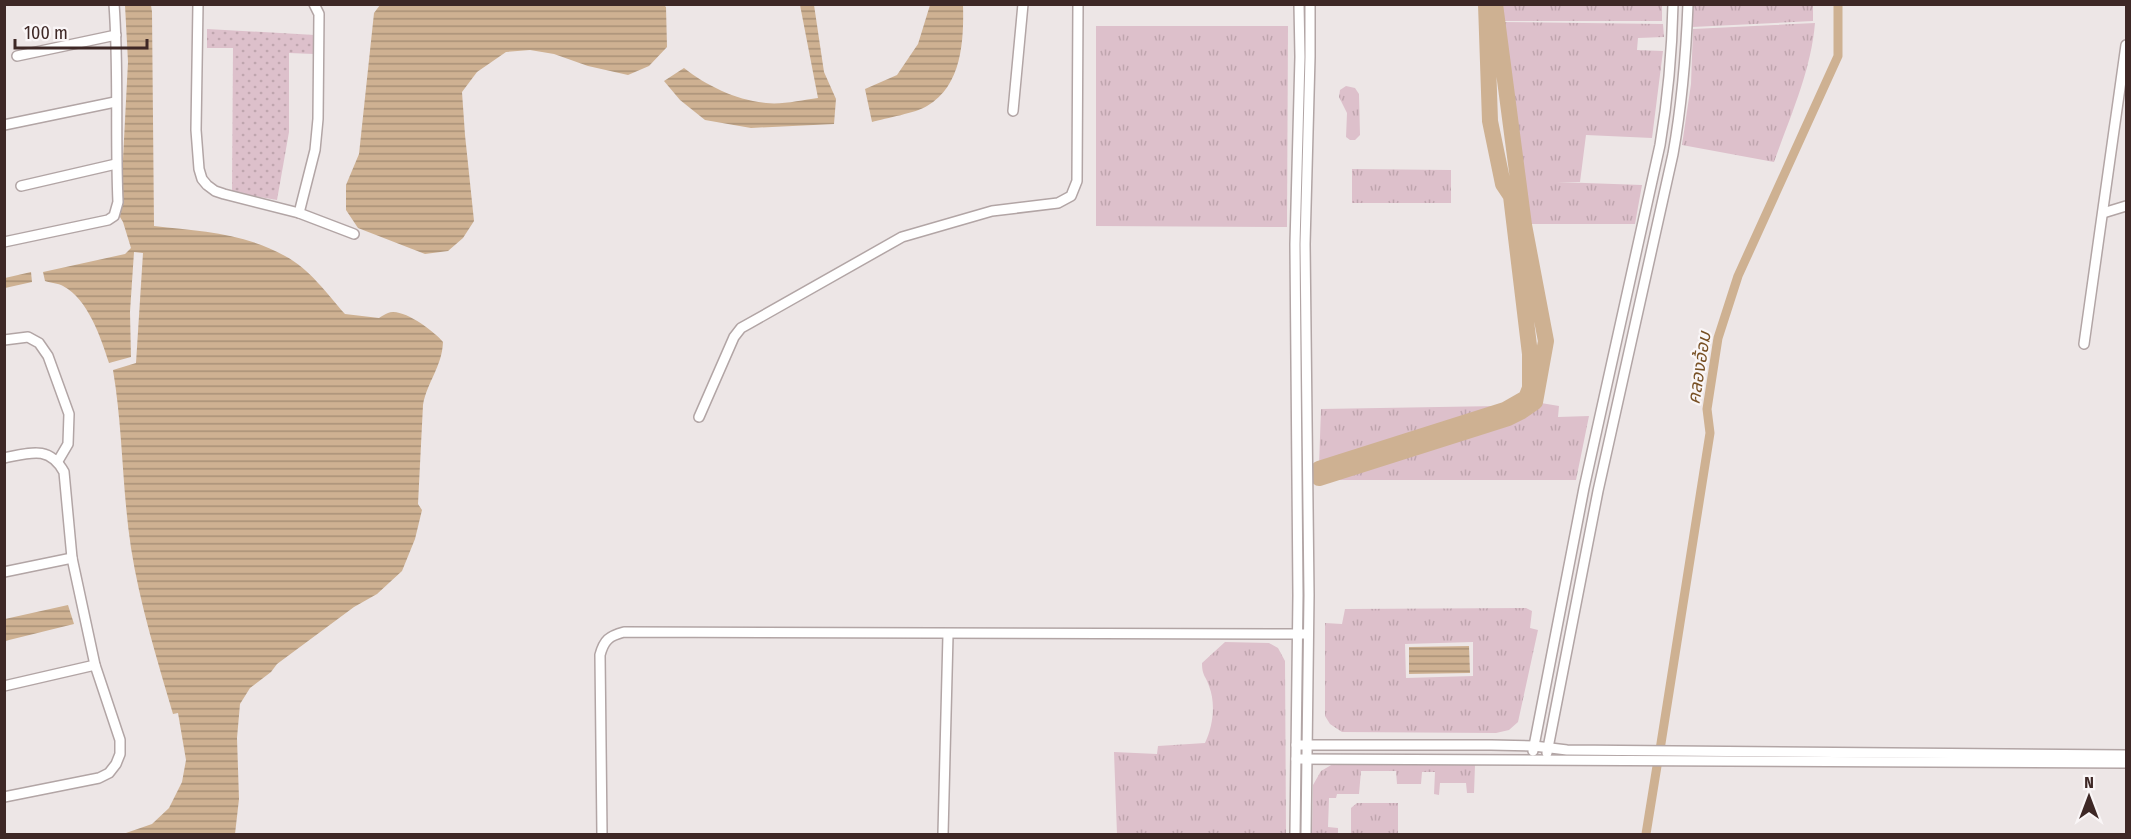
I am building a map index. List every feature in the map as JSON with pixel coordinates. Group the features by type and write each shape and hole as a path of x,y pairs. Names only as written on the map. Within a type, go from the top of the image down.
{"street":[{"path":"4,242 108,220 114,216 118,202 114,4"},
{"path":"198,4 196,130 199,170 202,179 215,191 298,213 354,234"},
{"path":"298,213 315,150 318,119 319,14 314,4"},
{"path":"1013,111 1023,4"},
{"path":"699,417 734,337 741,328 902,237 992,211 1058,203 1071,196 1077,181 1078,4"},
{"path":"1295,834 1298,634 1294,244 1300,57 1299,4"},
{"path":"1306,834 1308,634 1305,244 1310,4"},
{"path":"1532,760 1584,488 1659,151 1672,51 1673,4"},
{"path":"1546,760 1598,491 1673,154 1681,111 1688,4"},
{"path":"17,56 116,35"},
{"path":"2084,344 2127,45"},
{"path":"4,125 115,102"},
{"path":"21,186 116,164"},
{"path":"2103,213 2127,206"},
{"path":"4,340 28,337 39,343 48,356 69,414 68,444 58,461"},
{"path":"4,458 44,453 58,461 64,472 72,558 95,664 120,740 120,754 116,764 109,773 99,778 4,797"},
{"path":"4,572 72,558"},
{"path":"602,834 600,655 605,640 612,635 624,632 828,634 868,632 948,635 1308,634"},
{"path":"944,834 948,635"},
{"path":"4,686 95,664"},
{"path":"1296,745 1534,746 1568,750 2127,755"},
{"path":"1296,759 2127,763"}],"green space":[{"path":"1499,5 1662,5 1662,21 1499,21"},
{"path":"1692,5 1813,5 1813,21 1692,27"},
{"path":"1499,22 1663,24 1664,37 1638,38 1637,50 1663,51 1652,138 1586,135 1580,182 1557,182 1642,185 1635,224 1526,224"},
{"path":"1815,23 1804,76 1774,162 1682,145 1691,84 1693,29"},
{"path":"1096,26 1288,26 1287,227 1096,226"},
{"path":"207,29 315,35 314,54 289,53 289,132 277,200 232,192 233,48 207,48"},
{"path":"1346,86 1355,88 1359,94 1360,135 1355,140 1346,137 1347,113 1339,97 1340,90"},
{"path":"1352,169 1451,170 1451,203 1352,203"},
{"path":"1530,388 1526,398 1508,410 1319,466 1321,409 1498,406 1519,400"},
{"path":"1535,402 1559,406 1558,417 1589,416 1576,480 1320,480 1505,419"},
{"path":"1526,608 1532,611 1530,628 1538,630 1518,722 1509,730 1496,733 1342,732 1330,724 1325,716 1325,623 1342,624 1345,609","holes":["1473,642 1473,676 1406,678 1405,644"]},
{"path":"1225,642 1269,643 1278,648 1285,661 1286,834 1117,834 1114,752 1157,754 1158,746 1205,743 1212,722 1213,707 1202,663"},
{"path":"1333,764 1475,765 1474,793 1467,793 1466,783 1440,783 1439,795 1434,794 1435,772 1422,772 1421,784 1397,784 1396,771 1361,771 1359,794 1337,794 1336,798 1329,798 1328,827 1338,828 1338,834 1312,834 1313,785 1321,771"},
{"path":"1357,803 1398,803 1398,834 1351,834 1351,808"}],"shaded area":[{"path":"663,4 666,7 667,47 649,66 628,75 588,66 554,54 530,50 506,52 477,72 462,92 474,221 463,238 448,251 425,254 358,228 346,210 346,185 359,154 374,13 380,5"},
{"path":"125,5 151,5 152,12 154,226 221,234 269,248 294,261 318,282 345,314 379,318 388,313 401,313 425,326 443,342 440,359 423,405 418,504 422,510 415,539 402,571 377,594 354,607 277,664 271,672 250,688 240,704 237,738 239,799 235,834 123,834 152,824 169,808 182,782 186,760 178,713 173,714 149,632 131,548 113,370 136,363 143,253 134,252 130,312 131,357 109,363 92,320 80,300 63,286 45,281 43,272 125,254 131,248 120,217 128,62"},
{"path":"800,5 814,5 824,72 836,99 834,124 751,128 705,120 680,100 664,81 684,68 702,81 744,99 779,103 818,98"},
{"path":"930,5 963,5 961,47 948,87 939,97 922,109 872,122 865,89 897,75 918,44"},
{"path":"31,272 32,282 5,288 5,278"},
{"path":"68,605 74,624 5,641 5,619"},
{"path":"1469,646 1470,673 1409,674 1409,647"}],"waterway":[{"path":"1486,4 1490,121 1503,184 1511,196 1530,354 1530,388 1526,398 1505,410 1319,469 1319,478 1508,418 1535,402 1546,341 1524,225 1495,4"},
{"name":"คลองอ้อม","path":"1659,756 1710,433 1707,409 1718,338 1738,276 1838,56 1838,4"},
{"name":"คลองอ้อม","path":"1646,834 1657,766"}]}
